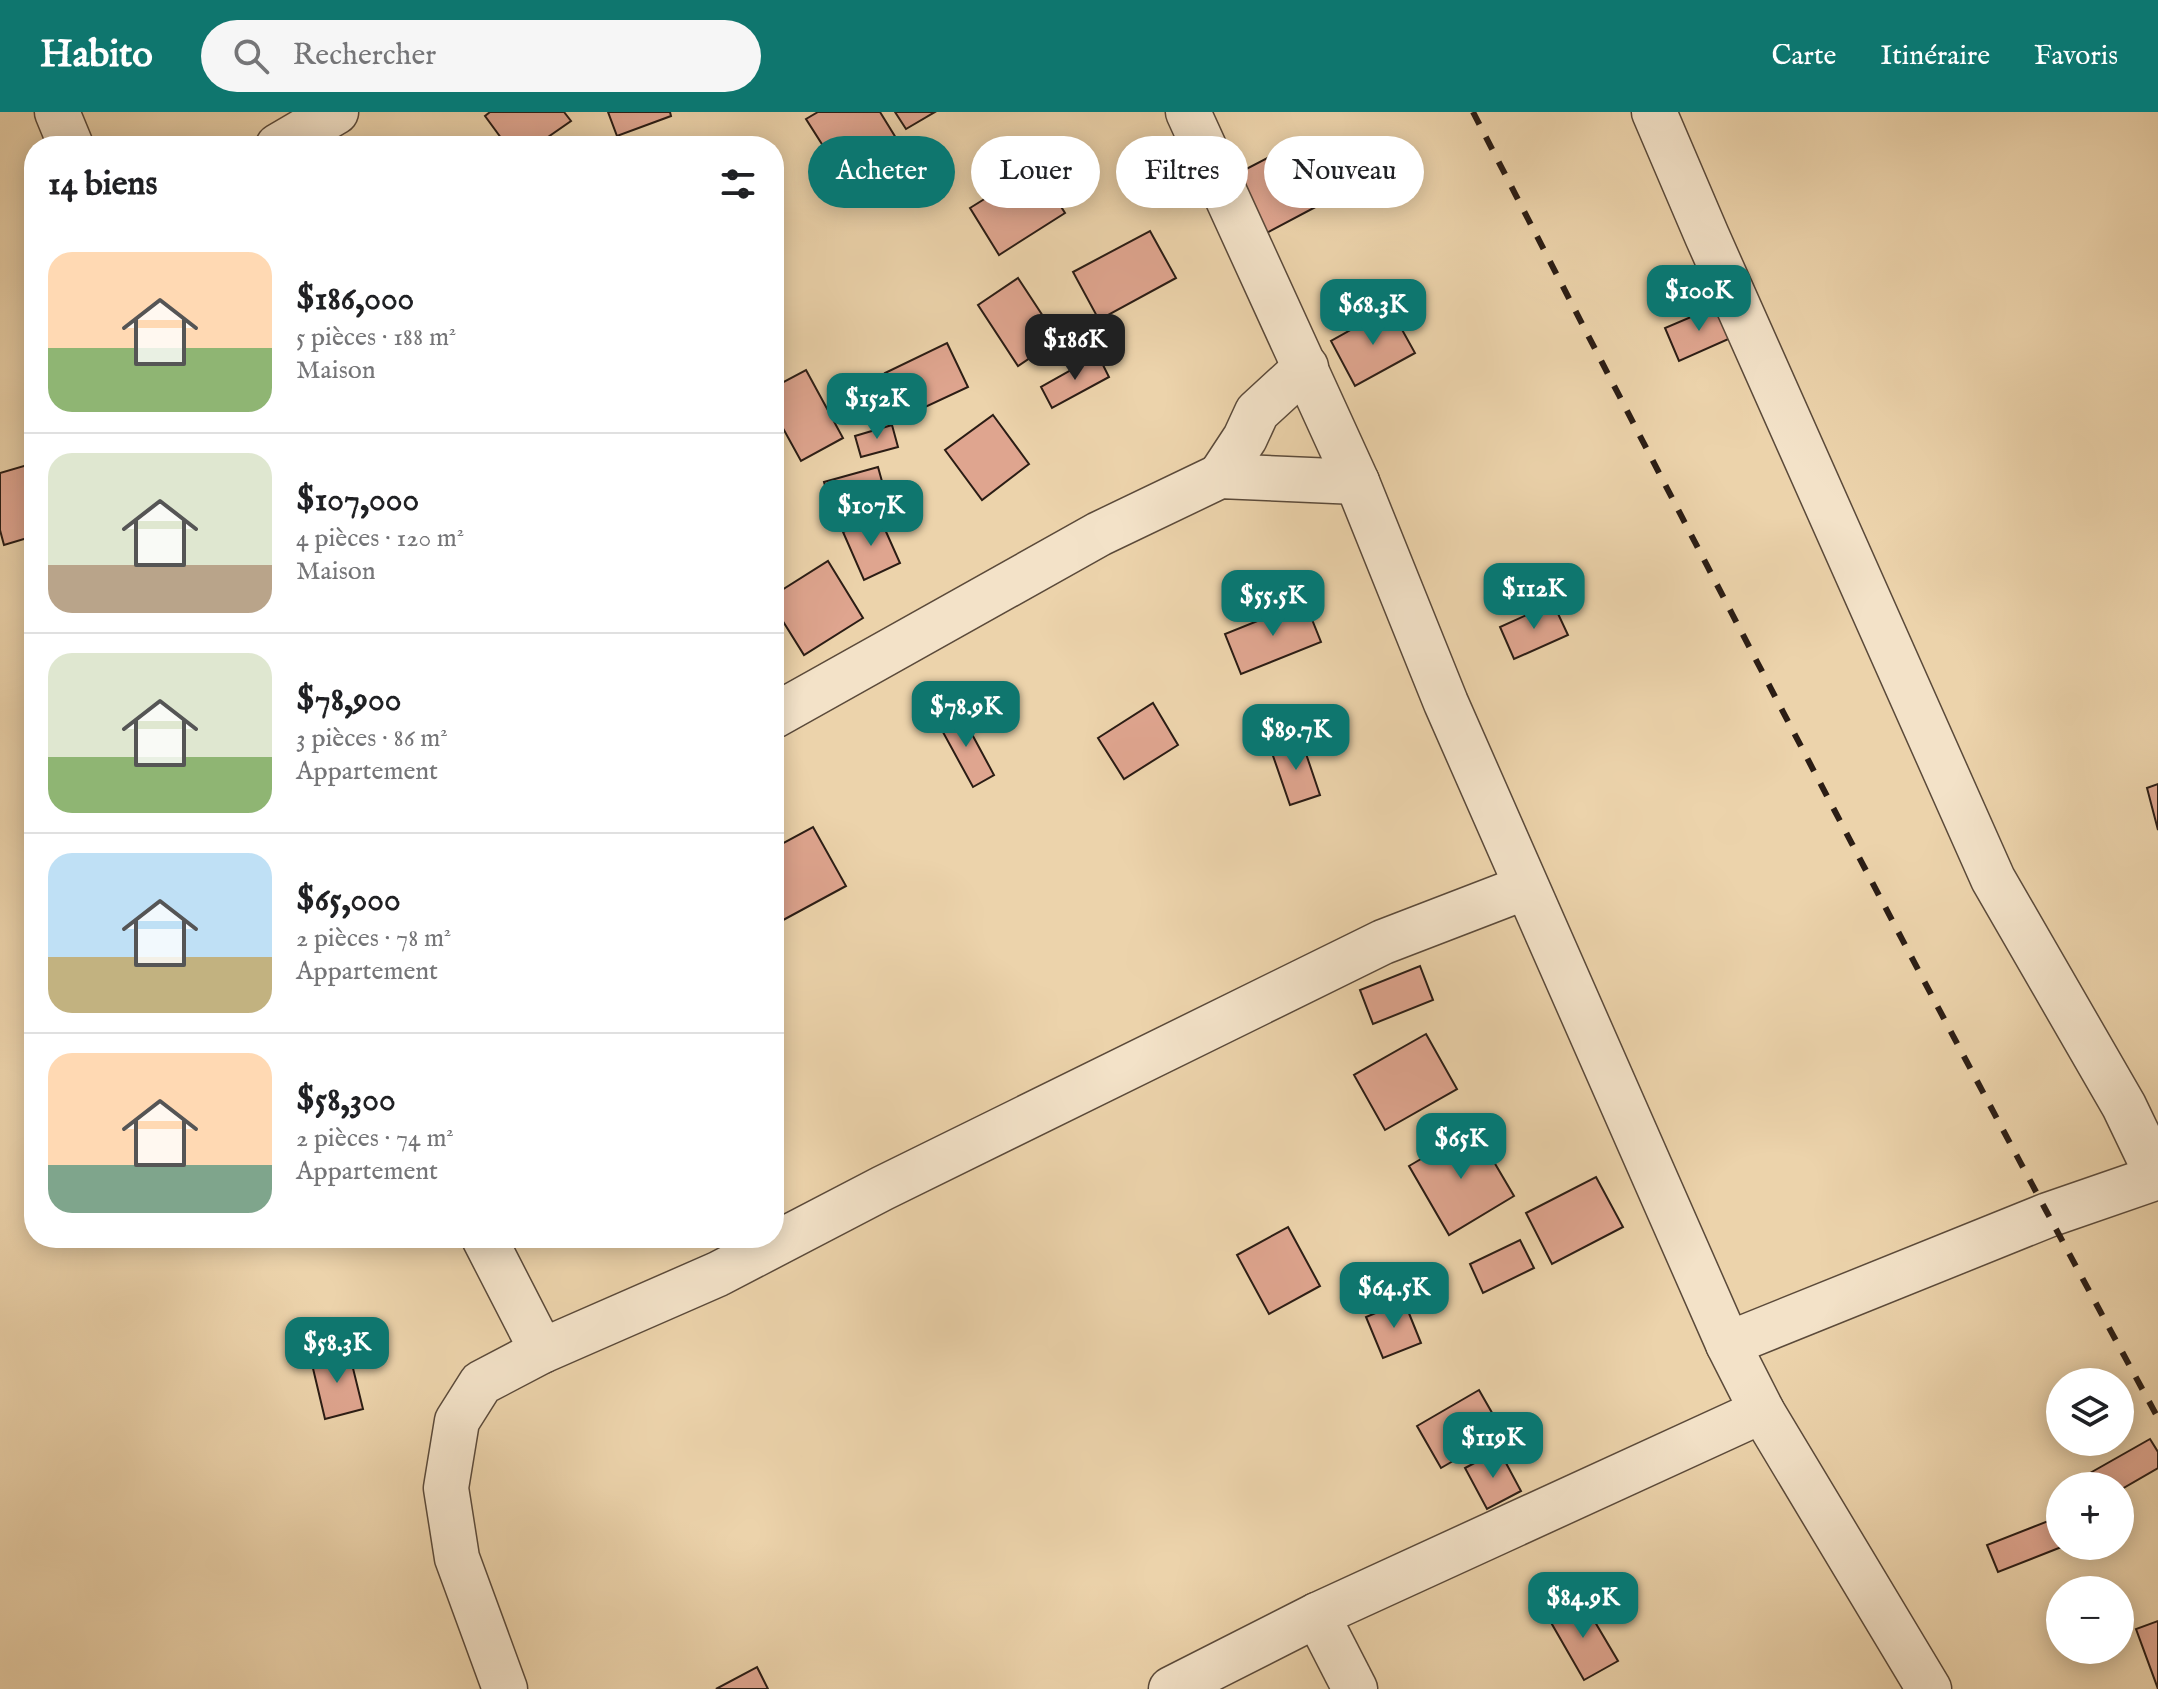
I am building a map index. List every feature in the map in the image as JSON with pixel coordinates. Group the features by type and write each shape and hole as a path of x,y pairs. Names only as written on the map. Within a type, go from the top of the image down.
{"street":[{"path":"57,112 67,136"},
{"path":"295,136 336,112"},
{"path":"1188,112 1357,482 1446,703 1728,1344 1762,1411 1929,1689"},
{"path":"1654,112 1993,879 2124,1106 2158,1177 2048,1215 1728,1344"},
{"path":"1220,476 1245,438 1257,412 1306,367"},
{"path":"784,710 1099,534 1220,476 1357,482"},
{"path":"784,1240 1383,942 1526,887"},
{"path":"489,1248 542,1351"},
{"path":"505,1689 457,1558 446,1488 457,1421 481,1383 542,1351 718,1274 768,1248"},
{"path":"1171,1689 1317,1615 1762,1411"},
{"path":"1317,1615 1355,1689"}],"building":[{"path":"490,112 564,112 571,121 549,136 500,136 485,116"},
{"path":"608,112 670,112 671,116 617,136"},
{"path":"818,112 880,112 895,136 817,136 806,119"},
{"path":"895,112 935,112 906,129"},
{"path":"1264,160 1264,208 1314,208 1259,237 1244,208 1248,208 1248,168"},
{"path":"970,208 1062,208 1065,213 999,255"},
{"path":"1150,231 1176,278 1099,320 1073,272"},
{"path":"1018,278 1058,339 1018,366 978,305"},
{"path":"1719,305 1733,337 1679,361 1665,328"},
{"path":"1390,308 1415,353 1355,386 1331,341"},
{"path":"947,343 968,387 906,416 885,373"},
{"path":"1098,355 1109,377 1052,408 1041,387"},
{"path":"806,370 843,438 801,461 784,430 784,382"},
{"path":"993,415 1029,464 982,500 945,450"},
{"path":"892,425 898,447 861,457 855,436"},
{"path":"24,466 24,539 4,545 0,530 0,473"},
{"path":"878,467 888,503 834,518 824,482"},
{"path":"879,516 900,563 864,580 843,532"},
{"path":"828,561 863,618 804,655 784,623 784,589"},
{"path":"1305,602 1321,642 1241,674 1225,634"},
{"path":"1553,603 1568,635 1514,659 1500,627"},
{"path":"1153,703 1178,745 1124,779 1098,738"},
{"path":"960,712 994,775 973,787 938,723"},
{"path":"1301,739 1320,795 1290,805 1271,750"},
{"path":"2158,784 2158,830 2147,788"},
{"path":"813,827 846,886 784,920 784,843"},
{"path":"1420,966 1433,1000 1373,1024 1360,990"},
{"path":"1426,1034 1457,1089 1385,1130 1354,1075"},
{"path":"1474,1128 1514,1196 1449,1235 1409,1166"},
{"path":"1596,1177 1623,1227 1552,1264 1526,1213"},
{"path":"1288,1227 1320,1286 1269,1314 1237,1255"},
{"path":"1520,1240 1534,1268 1483,1293 1470,1264"},
{"path":"1404,1301 1421,1343 1383,1358 1366,1317"},
{"path":"349,1352 363,1409 325,1419 311,1360"},
{"path":"1479,1390 1503,1432 1441,1468 1417,1426"},
{"path":"2150,1439 2158,1452 2158,1468 2134,1482 2134,1472 2092,1472 2120,1456 2134,1456 2134,1448"},
{"path":"1499,1450 1521,1491 1487,1509 1465,1468"},
{"path":"2046,1522 2046,1553 1998,1572 1987,1545"},
{"path":"1582,1600 1618,1661 1584,1680 1549,1619"},
{"path":"2158,1621 2158,1689 2136,1629"},
{"path":"757,1667 768,1689 716,1689"}],"railway":[{"path":"1473,112 1897,930 2158,1418"}]}
